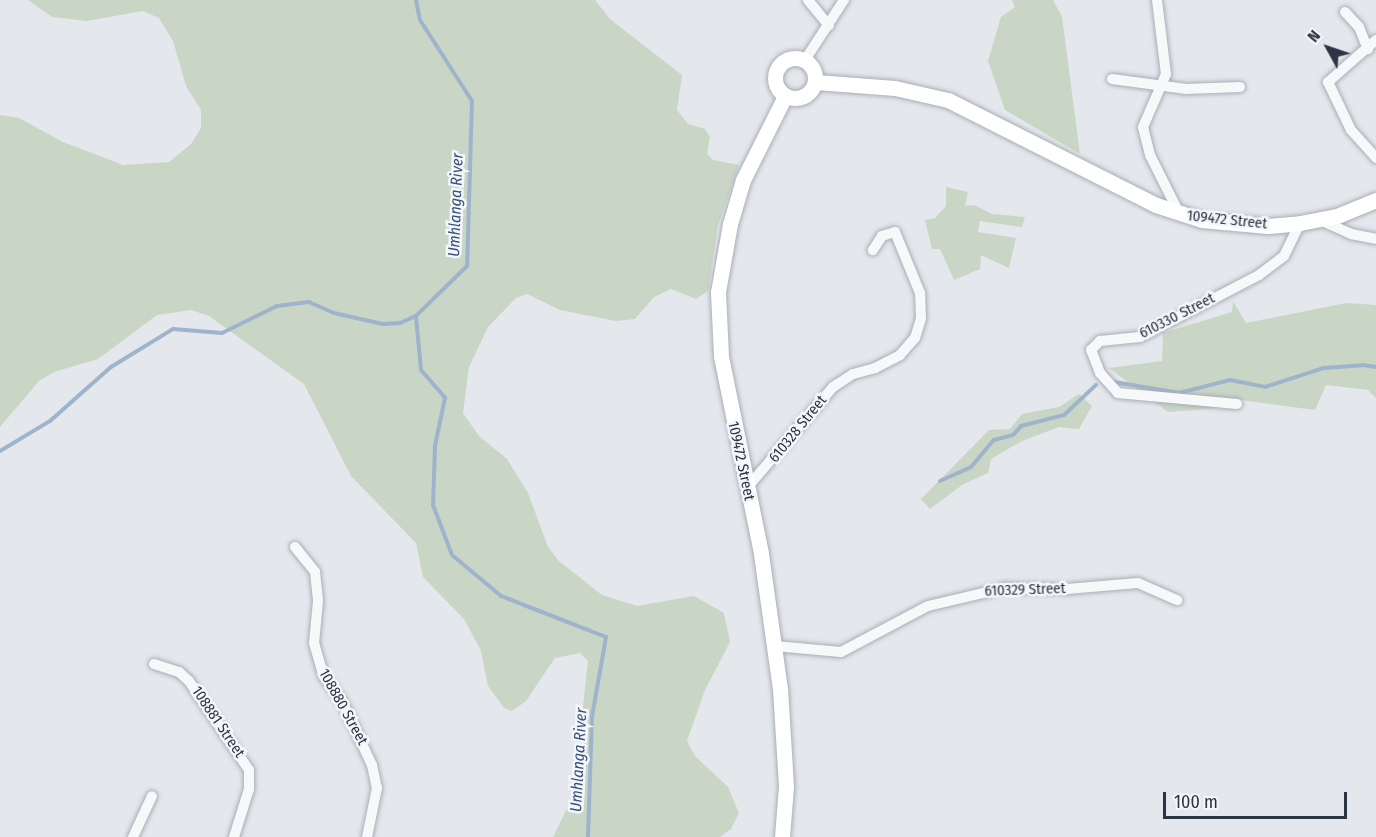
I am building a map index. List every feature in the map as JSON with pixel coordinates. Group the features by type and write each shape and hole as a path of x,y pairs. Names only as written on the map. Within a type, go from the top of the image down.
{"street":[{"path":"808,0 829,26"},
{"path":"805,60 844,0"},
{"path":"1157,0 1166,66 1163,86 1143,127 1150,155 1180,215"},
{"path":"1346,12 1359,27 1368,49"},
{"path":"1376,40 1328,82 1351,130 1376,158"},
{"path":"788,59 805,60 813,68 816,82 801,97 785,96 775,82 778,66 788,59"},
{"path":"1112,79 1163,86 1240,87"},
{"name":"109472 Street","path":"816,82 895,88 948,100 1097,178 1180,215 1268,226 1320,220 1376,200"},
{"name":"109472 Street","path":"782,837 786,786 775,646 721,356 718,292 730,224 743,180 785,96"},
{"path":"1320,220 1351,234 1376,239"},
{"name":"610330 Street","path":"1237,404 1118,393 1100,373 1091,350 1100,341 1140,337 1259,275 1284,256 1300,223"},
{"name":"610328 Street","path":"746,489 833,387 853,374 875,368 900,355 915,338 921,318 920,293 895,232 882,236 873,250"},
{"name":"108880 Street","path":"295,547 315,572 318,602 314,643 323,675 342,701 372,765 377,788 366,837"},
{"name":"610329 Street","path":"775,646 841,652 928,606 1004,588 1067,589 1138,583 1176,600"},
{"name":"108881 Street","path":"154,664 179,672 189,681 249,770 249,789 234,837"},
{"path":"133,837 152,796"}],"green space":[{"path":"28,0 595,0 610,19 682,75 677,110 688,124 705,129 710,137 707,154 713,160 739,165 718,225 708,291 696,299 671,289 654,297 635,319 616,321 560,310 527,294 516,298 488,327 469,367 463,413 479,436 507,459 528,493 548,547 559,561 602,595 637,606 694,596 724,613 730,642 705,690 687,741 695,756 728,787 739,813 731,829 720,837 553,837 583,776 581,725 588,661 580,653 555,658 526,701 512,711 504,708 488,686 481,651 464,619 423,577 416,543 351,476 304,384 209,316 191,310 157,315 98,359 54,372 39,381 0,427 0,115 19,118 63,142 123,165 169,162 191,144 201,128 201,110 186,86 173,41 159,18 143,11 87,21 52,17"},
{"path":"1012,0 1053,0 1062,17 1080,154 1005,110 988,61 1001,17 1015,7"},
{"path":"946,187 968,192 965,206 974,205 992,214 1025,217 1022,227 980,221 978,232 1016,238 1009,268 981,255 980,269 954,280 940,249 932,249 925,220 935,218 946,206"},
{"path":"1233,301 1246,323 1346,303 1376,305 1376,398 1368,390 1326,385 1315,410 1241,400 1220,408 1168,412 1109,368 1162,361 1163,333 1232,312"},
{"path":"1079,394 1092,406 1079,429 1059,427 1022,441 991,459 988,473 962,485 930,509 921,499 989,430 1010,429 1022,414 1059,407"}],"waterway":[{"name":"Umhlanga River","path":"416,0 420,20 472,101 467,266 416,316 421,370 445,398 435,446 433,505 452,555 501,596 606,637 592,716 588,837"},
{"path":"0,451 50,421 111,367 173,329 222,333 277,306 309,302 334,313 383,324 400,323 416,316"},
{"path":"1114,382 1179,393 1230,380 1265,387 1324,368 1363,365 1376,367"},
{"path":"940,481 971,467 994,440 1013,435 1021,426 1064,415 1096,385"}]}
